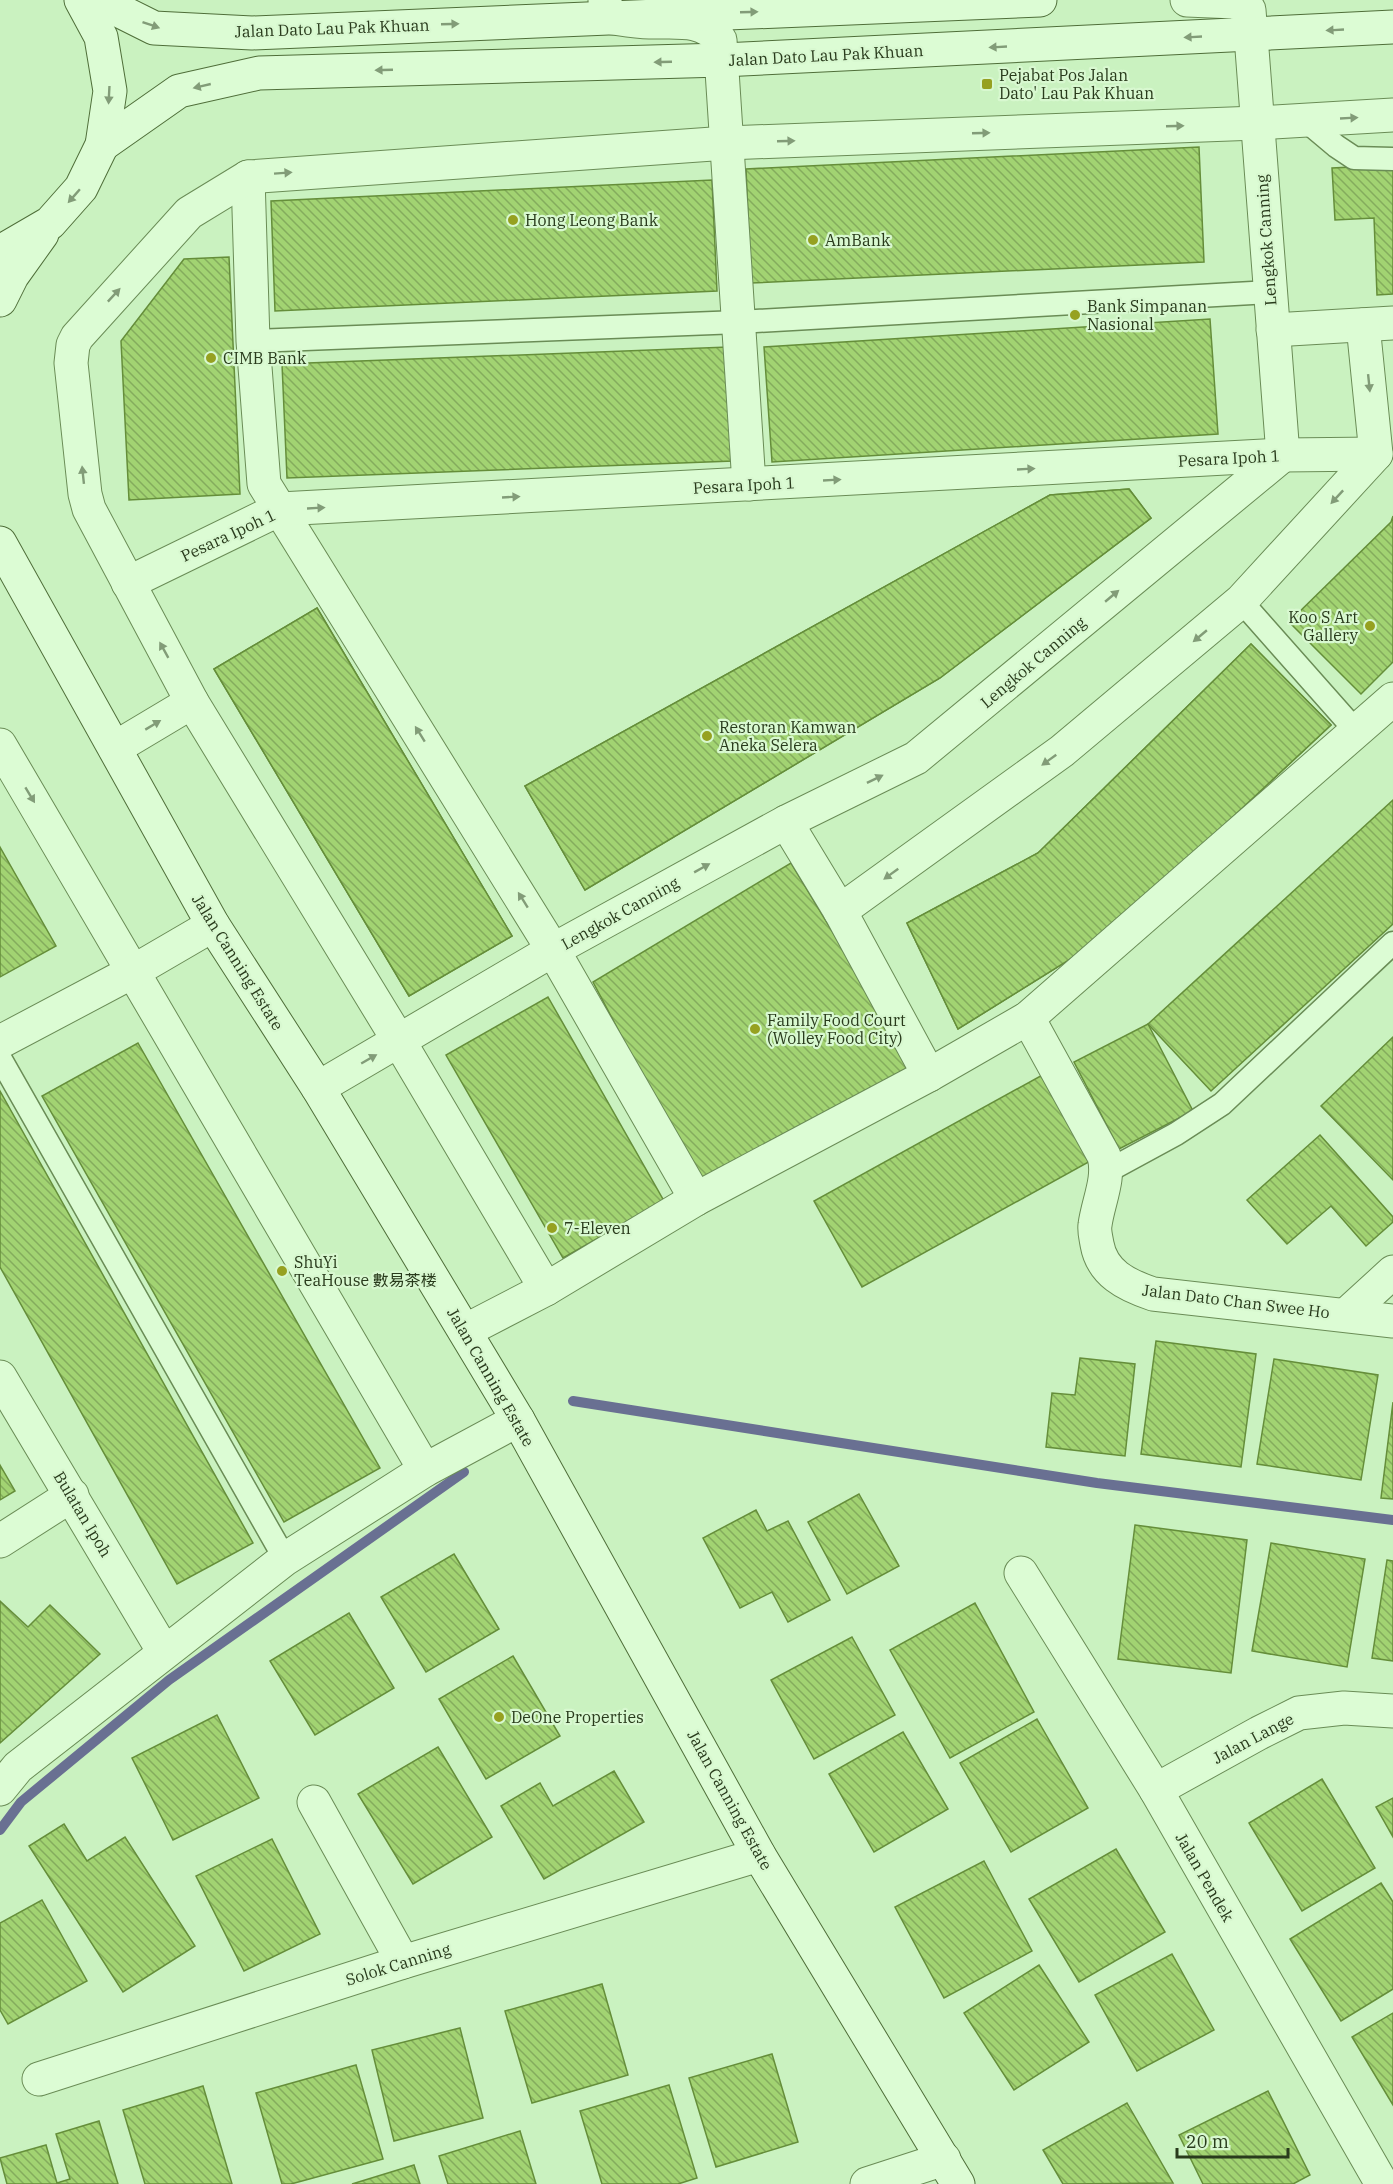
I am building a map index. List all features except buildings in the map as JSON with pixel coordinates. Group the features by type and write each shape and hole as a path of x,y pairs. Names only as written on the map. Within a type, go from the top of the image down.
{"street":[{"path":"0,300 12,276 50,223 81,188 102,145 110,91 101,37 81,0"},
{"name":"Jalan Dato Lau Pak Khuan","path":"98,0 154,28 252,33 606,9 1040,0"},
{"name":"Lengkok Canning","path":"318,1088 553,950 786,822 916,758 1282,455 1249,9 1235,2 1187,0"},
{"path":"606,9 648,22 679,21 701,25 716,34 720,40 749,484"},
{"name":"Jalan Dato Lau Pak Khuan","path":"102,145 179,91 259,73 722,60 1393,27"},
{"path":"546,1289 399,1041 192,702 87,502 71,363 73,345 82,330 189,213 248,177 727,143 1257,123 1393,115"},
{"path":"248,177 253,341 264,484 553,950 696,1199"},
{"path":"0,252 50,223"},
{"path":"840,911 1062,751 1241,601 1376,454 1378,324 1273,330"},
{"name":"Pesara Ipoh 1","path":"128,583 280,510 1282,455 1376,454"},
{"name":"Jalan Canning Estate","path":"0,543 213,925 318,1088 518,1420 759,1855 951,2171"},
{"path":"465,1331 546,1289 696,1199 929,1075 1028,1018 1393,699"},
{"path":"115,748 192,702"},
{"path":"0,745 425,1470"},
{"path":"786,822 840,911 929,1075"},
{"path":"0,1042 134,971 213,925"},
{"name":"Jalan Dato Chan Swee Ho","path":"1028,1018 1104,1156 1106,1172 1094,1228 1099,1255 1113,1275 1133,1288 1152,1294 1393,1321"},
{"path":"1346,1315 1393,1272"},
{"name":"Bulatan Ipoh","path":"0,1377 165,1652"},
{"path":"0,1789 18,1767 285,1559 425,1470 518,1420"},
{"path":"0,1541 72,1495"},
{"name":"Jalan Pendek","path":"1021,1573 1156,1790 1382,2184"},
{"name":"Jalan Lange","path":"1156,1790 1258,1733 1299,1713 1344,1708 1393,1712"},
{"path":"314,1802 403,1962"},
{"name":"Solok Canning","path":"39,2079 403,1962 759,1855"},
{"path":"867,2184 951,2171"}],"lane":[{"path":"1305,120 1336,147 1354,158 1393,159"},
{"path":"253,341 739,322 1270,292"},
{"path":"1241,601 1356,731"},
{"path":"1106,1172 1176,1134 1222,1104 1393,943"},
{"path":"0,1058 285,1559"}],"waterway":[{"path":"573,1401 1097,1483 1393,1520"},
{"path":"0,1830 21,1802 169,1680 464,1472"}],"place":[{"name":"Pejabat Pos Jalan Dato' Lau Pak Khuan","path":"987,84"},
{"name":"Hong Leong Bank","path":"513,220"},
{"name":"AmBank","path":"813,240"},
{"name":"Bank Simpanan Nasional","path":"1075,315"},
{"name":"CIMB Bank","path":"211,358"},
{"name":"Koo S Art Gallery","path":"1370,626"},
{"name":"Restoran Kamwan Aneka Selera","path":"707,736"},
{"name":"Family Food Court (Wolley Food City)","path":"755,1029"},
{"name":"7-Eleven","path":"552,1228"},
{"name":"ShuYi TeaHouse 數易茶楼","path":"282,1271"},
{"name":"DeOne Properties","path":"499,1717"}]}
